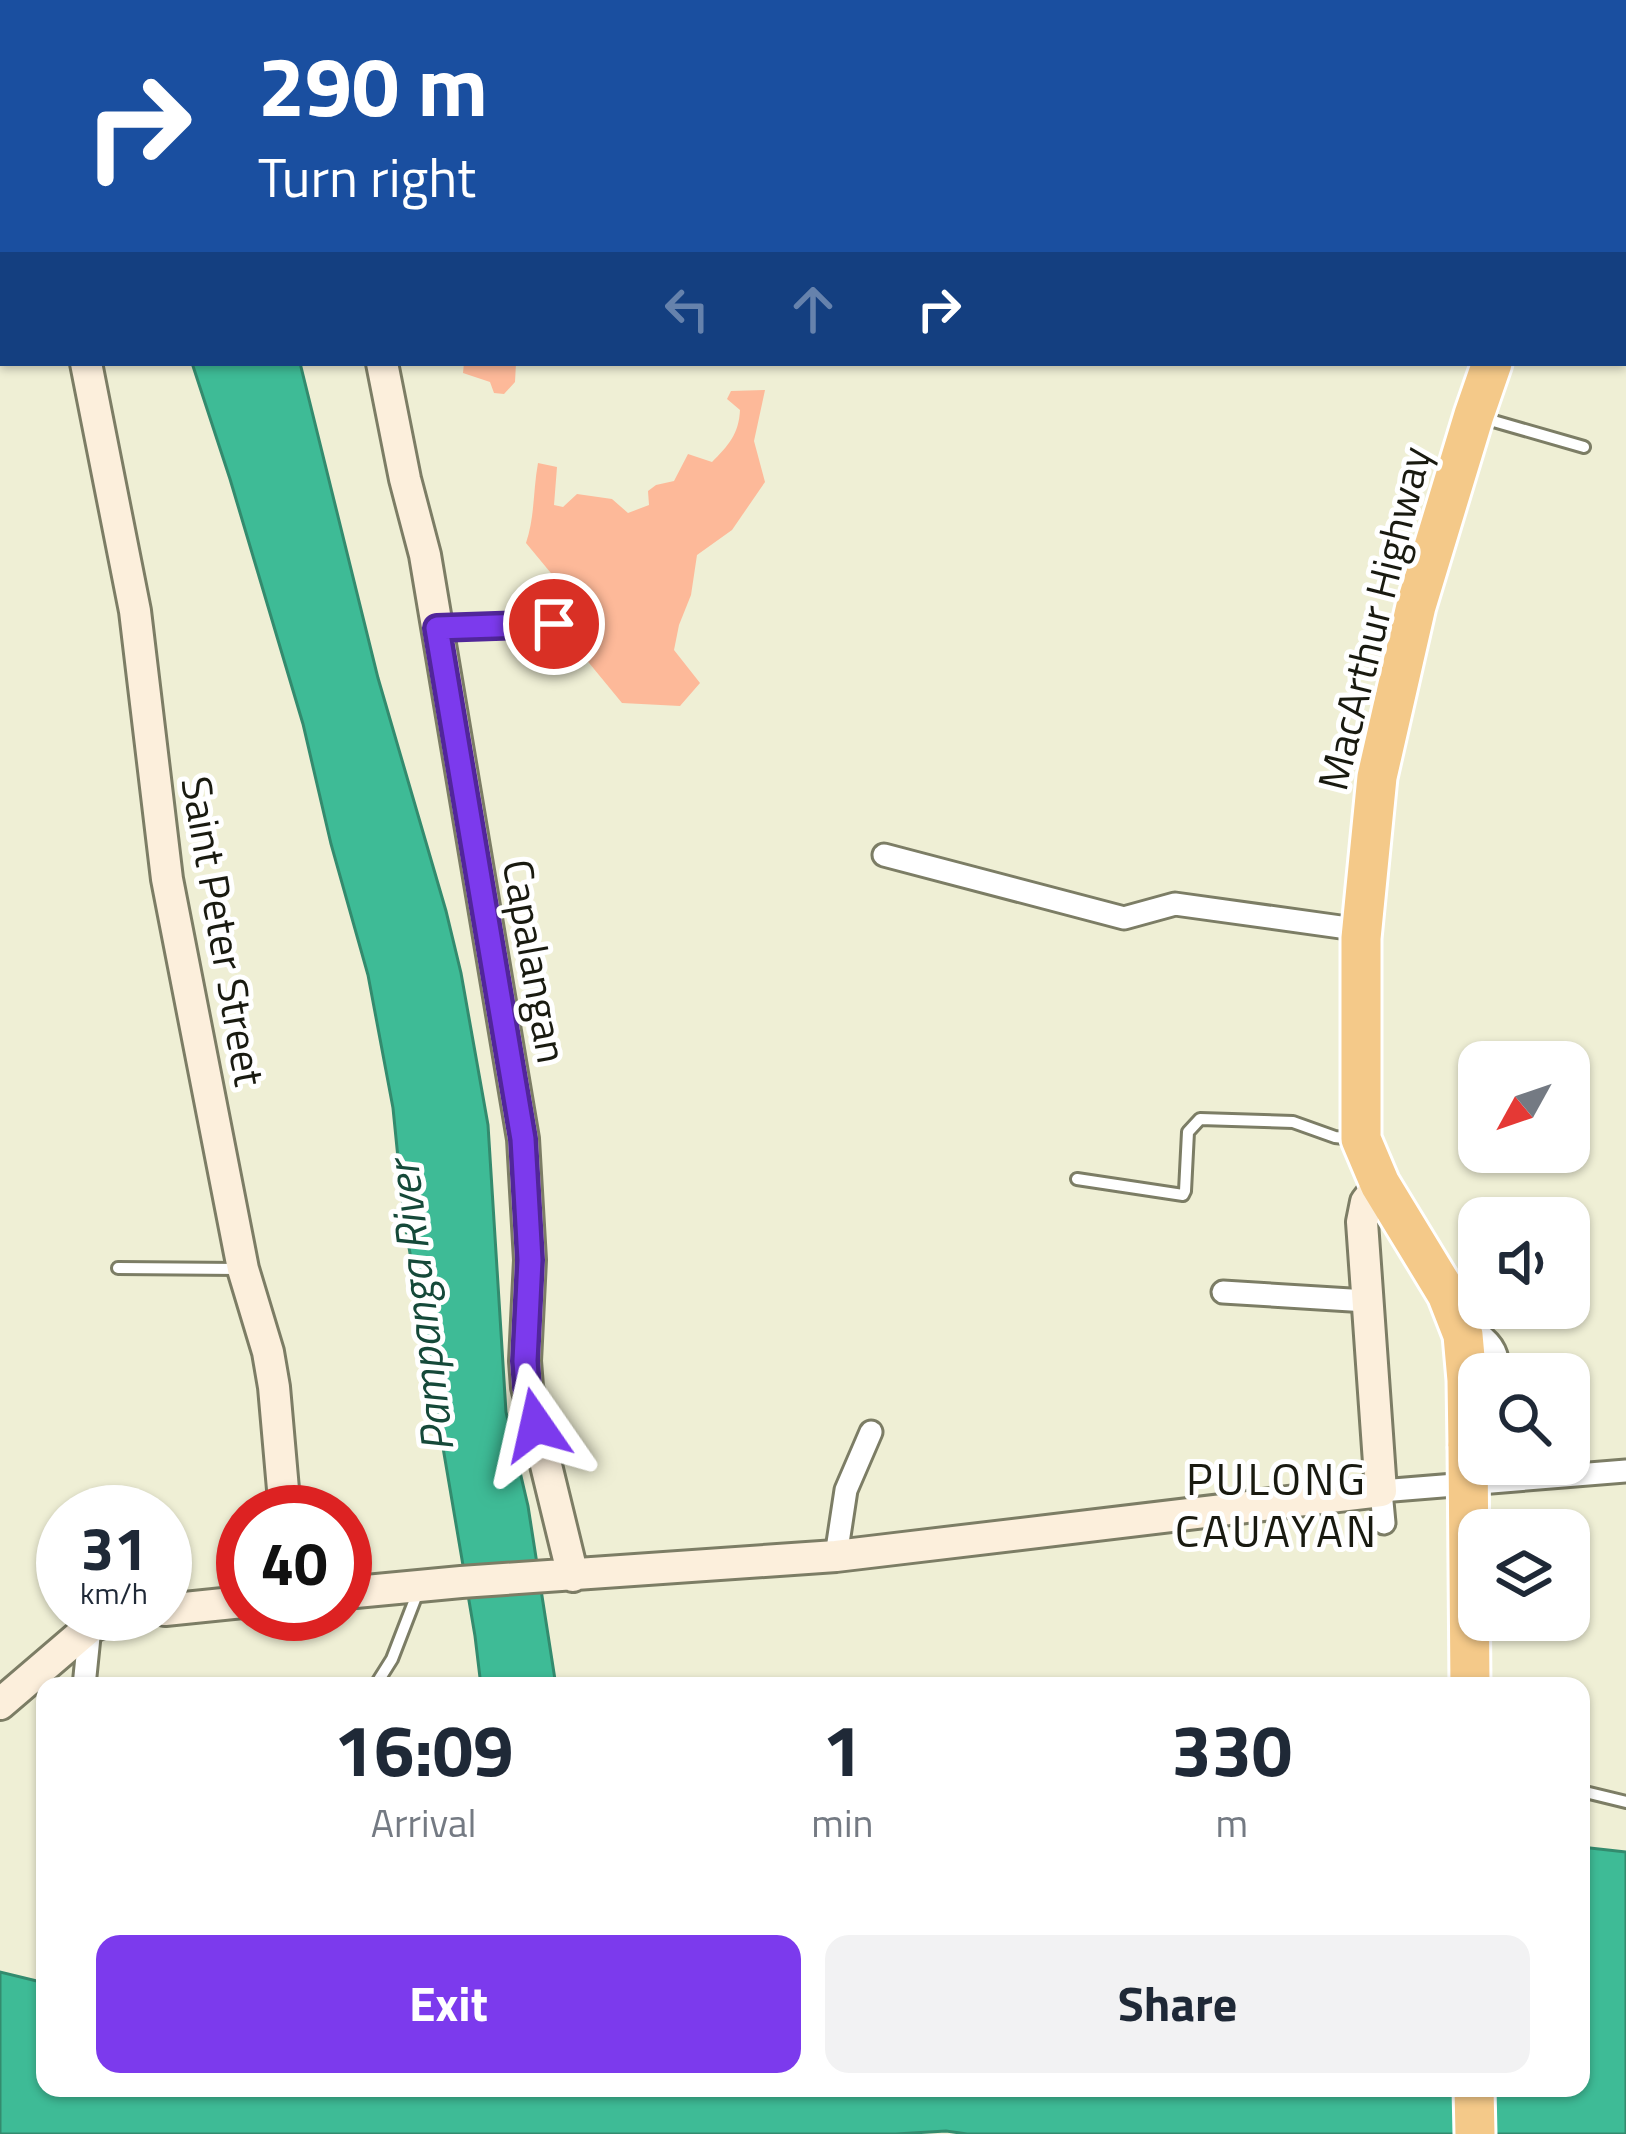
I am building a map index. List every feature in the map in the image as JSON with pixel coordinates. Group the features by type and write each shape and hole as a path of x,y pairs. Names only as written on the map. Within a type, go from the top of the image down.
{"highway":[{"name":"MacArthur Highway","path":"1470,1677 1467,1379 1462,1335 1447,1294 1380,1184 1361,1139 1362,931 1377,777 1416,606 1491,366"},
{"path":"1474,2097 1475,2134"}],"main road":[{"name":"Saint Peter Street","path":"87,366 135,611 167,879 242,1270 271,1370 283,1485"},
{"name":"Capalangan","path":"383,366 425,555 523,1139 530,1260 527,1387 563,1577"},
{"path":"372,1590 836,1556 1382,1491 1362,1222 1366,1202 1380,1184"},
{"path":"0,1704 74,1641"}],"street":[{"path":"437,628 554,624"},
{"path":"884,855 1124,918 1175,904 1362,931"},
{"path":"1223,1292 1367,1301"},
{"path":"1462,1335 1478,1333 1497,1353"},
{"path":"836,1556 846,1490 871,1432"},
{"path":"1590,1472 1626,1471"},
{"path":"1384,1523 1382,1491 1458,1480"},
{"path":"86,1677 90,1641"}],"lane":[{"path":"1474,415 1584,447"},
{"path":"1077,1179 1183,1195 1188,1132 1200,1119 1293,1122 1335,1137 1361,1139"},
{"path":"118,1268 242,1270"},
{"path":"381,1677 420,1586"},
{"path":"1590,1793 1626,1802"}],"shaded area":[{"path":"193,366 301,366 378,678 461,973 488,1125 506,1412 528,1506 555,1677 480,1677 404,1218 393,1108 368,975 303,724"},
{"path":"464,366 516,366 515,382 504,394 494,393 490,382 463,373"},
{"path":"765,390 754,441 765,482 732,530 697,555 691,595 679,625 674,650 700,683 680,706 622,703 557,624 560,610 549,591 555,578 526,543 538,463 557,467 554,505 563,507 577,494 612,499 628,513 649,505 648,491 656,485 674,481 688,454 712,462 723,450 739,418 740,410 727,399 731,391"},
{"path":"1590,1848 1626,1852 1626,2134 0,2134 0,1972 36,1981 36,2097 1590,2097"}],"district":[{"name":"PULONG CAUAYAN","path":"1277,1504"}],"route":[{"path":"536,1425 525,1361 530,1260 523,1139 437,628 554,624"}],"water label":[{"name":"Pampanga River","path":"419,1307"}]}
